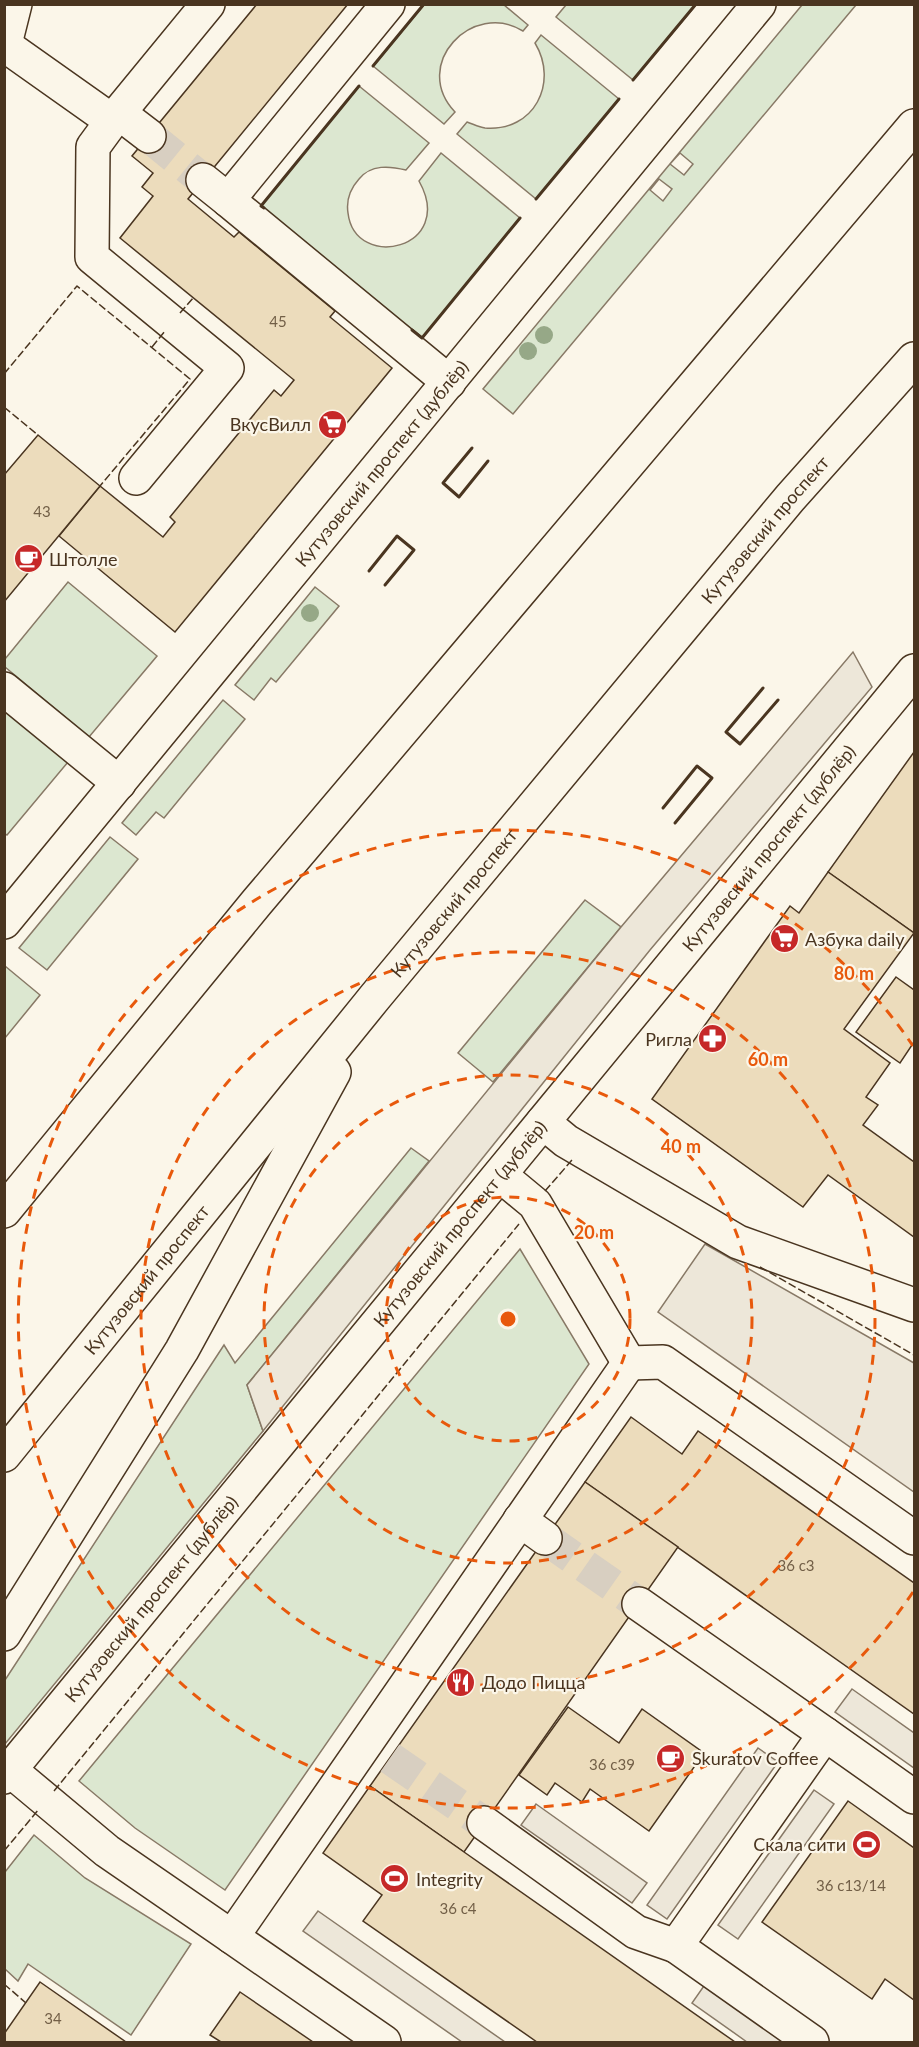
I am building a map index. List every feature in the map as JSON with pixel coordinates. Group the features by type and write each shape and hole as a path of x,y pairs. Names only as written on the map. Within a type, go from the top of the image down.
{"main road":[{"path":"136,478 227,368 92,257 93,147 208,4"},
{"path":"388,4 216,190 449,382"},
{"name":"Кутузовский проспект (дублёр)","path":"4,922 759,4"},
{"path":"13,5 5,47 149,136"},
{"path":"4,1211 265,893 915,126"},
{"name":"Кутузовский проспект","path":"4,1455 375,997 783,507 915,359"},
{"name":"Кутузовский проспект (дублёр)","path":"7,1774 915,671"},
{"path":"4,688 119,783"},
{"path":"4,1634 182,1350 375,997"},
{"path":"543,1122 566,1141 738,1242 915,1305"},
{"path":"500,1175 535,1204 629,1363"},
{"path":"629,1363 663,1362 915,1538"},
{"path":"232,1937 379,1749 532,1529 629,1363"},
{"path":"639,1604 915,1797"},
{"path":"676,1946 825,1734"},
{"path":"7,1774 46,1800 107,1851 384,2043"},
{"path":"484,1823 636,1932 676,1946 812,2043"}],"green space":[{"path":"424,5 504,5 528,25 523,31 504,24 485,24 468,30 453,42 444,57 440,75 443,93 455,112 444,124 373,66"},
{"path":"566,5 696,5 633,80 556,17"},
{"path":"802,5 856,5 513,414 483,389","holes":["680,153 693,164 684,175 670,164","659,179 672,189 663,201 650,190"]},
{"path":"541,35 619,99 536,199 457,134 467,122 485,128 502,127 517,122 529,113 543,89 542,58 535,43"},
{"path":"359,86 429,143 406,170 381,167 364,174 353,187 348,199 348,213 355,231 367,242 384,247 400,245 415,237 425,223 427,204 419,181 441,153 520,218 422,338 261,206"},
{"path":"68,582 157,656 89,737 5,667 5,659"},
{"path":"315,587 339,606 276,682 271,678 254,700 235,685"},
{"path":"223,700 245,719 164,818 156,812 136,835 122,823"},
{"path":"4,709 68,762 7,835 4,833"},
{"path":"110,837 138,859 47,970 19,948"},
{"path":"585,900 621,927 493,1082 458,1053"},
{"path":"5,966 40,995 5,1038"},
{"path":"411,1148 429,1161 247,1385 263,1431 5,1744 5,1680 224,1345 235,1363"},
{"path":"520,1249 589,1364 225,1890 135,1828 79,1781"},
{"path":"34,1835 85,1878 191,1944 131,2035 28,1964 18,1981 5,1969 5,1872"}],"shaded area":[{"path":"853,652 872,687 650,950 263,1431 247,1385 621,927"},
{"path":"705,1244 914,1363 914,1492 658,1312"},
{"path":"852,1689 914,1733 914,1768 835,1712"},
{"path":"758,1748 778,1762 667,1919 647,1905"},
{"path":"814,1790 834,1804 738,1939 718,1925"},
{"path":"536,1804 647,1883 632,1903 521,1825"},
{"path":"318,1911 505,2042 462,2042 303,1931"},
{"path":"706,1983 791,2042 747,2042 692,2003"}],"building":[{"path":"257,4 348,4 188,199 234,237 239,232 335,311 330,317 392,368 175,632 59,536 100,486 163,537 175,522 170,517 274,390 281,396 294,380 120,238 153,196 142,187 153,173 132,156"},
{"path":"38,435 100,486 4,602 4,475"},
{"path":"914,752 914,933 828,872"},
{"path":"828,872 914,933 844,1029 890,1063 866,1097 878,1105 863,1125 914,1162 914,1237 828,1175 803,1207 652,1099 790,906 799,913"},
{"path":"896,977 914,990 914,1042 900,1063 856,1032"},
{"path":"631,1417 682,1454 698,1431 914,1583 914,1714 585,1482"},
{"path":"585,1482 678,1547 464,1852 370,1786"},
{"path":"568,1707 619,1743 642,1709 704,1753 649,1831 590,1789 582,1802 555,1783 547,1795 519,1775"},
{"path":"370,1786 735,2042 537,2042 363,1921 382,1895 323,1853"},
{"path":"848,1801 914,1848 914,2000 885,1979 872,1999 762,1922"},
{"path":"40,1982 126,2042 4,2042 4,2034"},
{"path":"240,1992 313,2042 221,2042 210,2035"}],"tunnel":[{"path":"149,136 203,180"},
{"path":"545,1538 639,1604"},
{"path":"390,1758 484,1823"}],"fence":[{"path":"4,374 77,286 190,379 100,486"},
{"path":"180,313 193,298"},
{"path":"152,347 165,331"},
{"path":"4,407 38,435"},
{"path":"545,1191 572,1160"},
{"path":"54,1791 519,1224"},
{"path":"760,1267 914,1355"},
{"path":"4,1851 39,1809"},
{"path":"4,1984 26,2003"}],"wall":[{"path":"373,66 424,4"},
{"path":"633,80 696,4"},
{"path":"264,208 261,206 359,86"},
{"path":"536,199 619,99"},
{"path":"412,330 422,338 520,218"},
{"path":"472,448 443,483 459,497 488,461"},
{"path":"369,571 397,536 414,550 385,585"},
{"path":"763,688 726,732 740,744 778,700"},
{"path":"663,808 697,766 712,778 675,823"}],"place":[{"name":"ВкусВилл","path":"332,424"},
{"name":"Штолле","path":"28,559"},
{"name":"Азбука daily","path":"784,939"},
{"name":"Ригла","path":"713,1039"},
{"name":"Додо Пицца","path":"461,1682"},
{"name":"Skuratov Coffee","path":"671,1758"},
{"name":"Скала сити","path":"867,1844"},
{"name":"Integrity","path":"395,1879"}]}
